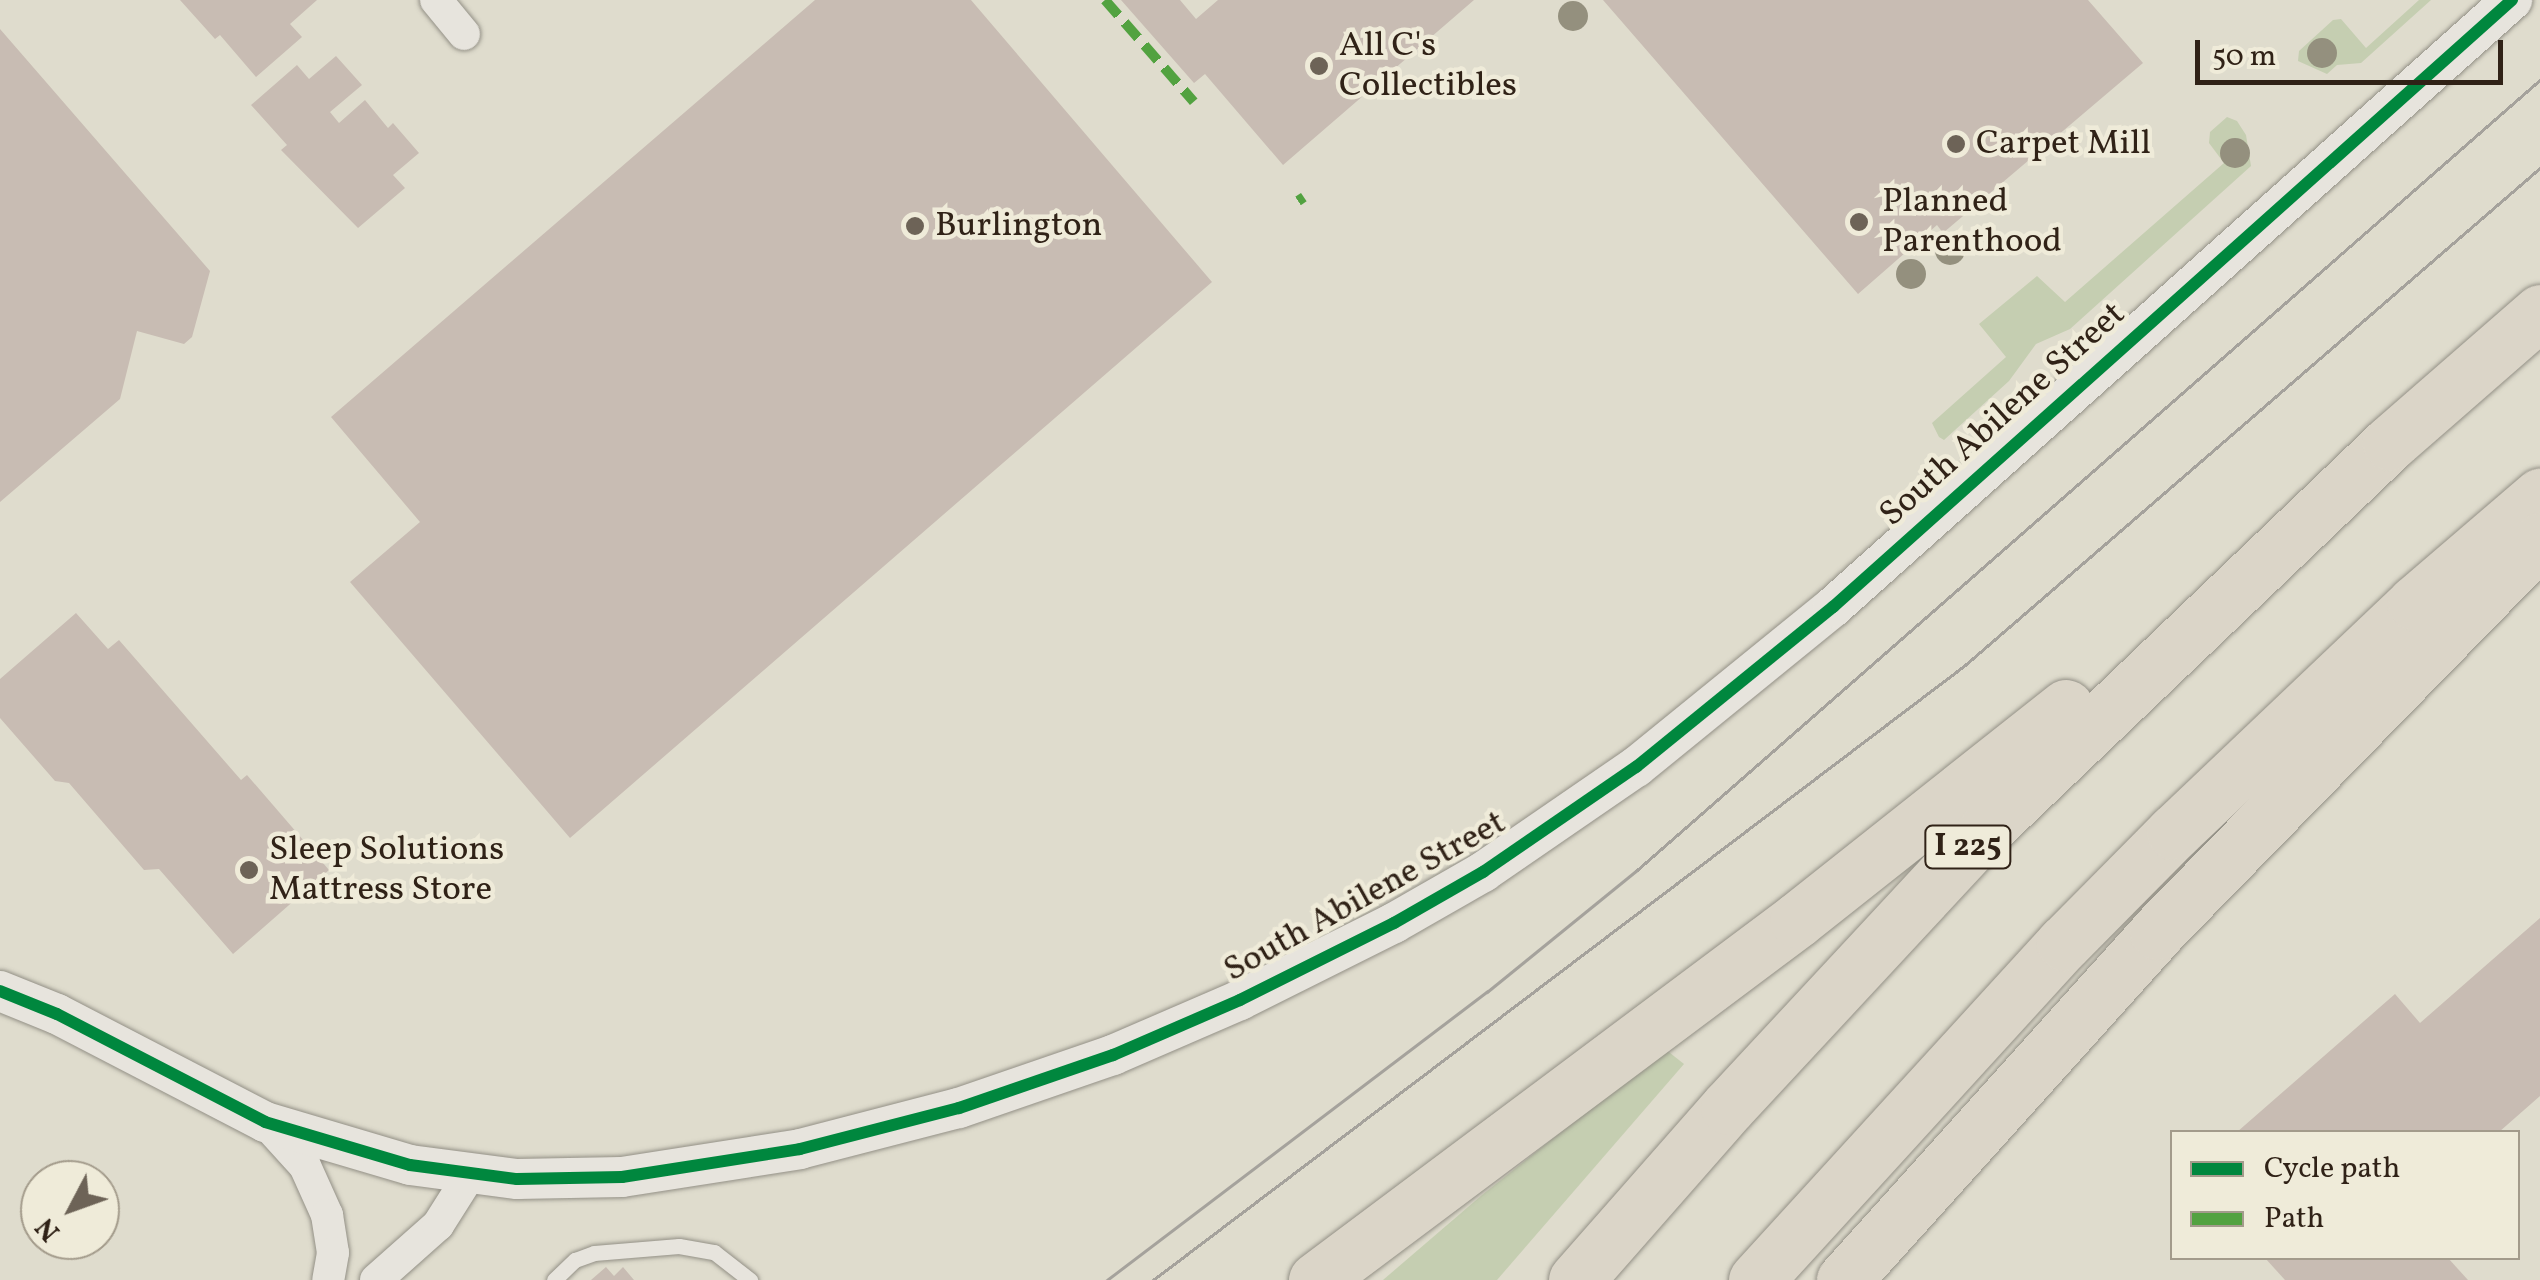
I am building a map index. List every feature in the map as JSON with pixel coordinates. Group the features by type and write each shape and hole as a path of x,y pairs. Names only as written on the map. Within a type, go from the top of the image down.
{"highway":[{"name":"I 225","path":"1576,1280 1781,1048 1986,830 2390,444 2540,312"},
{"path":"1316,1280 1920,825 2390,444"},
{"path":"1756,1280 2051,957 2174,832 2415,602 2540,496"},
{"path":"1844,1280 2156,932 2540,540"}],"street":[{"path":"436,0 464,34"},
{"name":"South Abilene Street","path":"0,991 57,1014 266,1122 358,1152 469,1176 571,1179 678,1171 800,1149 925,1118 1041,1082 1151,1040 1298,973 1446,894 1636,767 1812,625 2512,0"},
{"name":"South Abilene Street","path":"0,966 57,1014"},
{"path":"266,1122 305,1166 327,1214 333,1253 328,1280"},
{"path":"376,1280 438,1224 469,1176"}],"lane":[{"path":"554,1280 574,1260 594,1253 679,1246 714,1252 750,1280"}],"green space":[{"path":"2419,0 2431,0 2361,63 2337,65 2327,74 2298,61 2299,51 2333,20 2341,19 2366,48"},
{"path":"2227,117 2237,121 2246,135 2251,166 2070,329 2036,344 2009,381 1944,440 1939,437 1932,423 2006,357 1979,324 2037,276 2065,302 2224,163 2209,143 2210,132"},
{"path":"1665,1049 1684,1064 1497,1280 1383,1280 1482,1195"}],"building":[{"path":"180,0 317,0 290,24 302,37 256,77 220,35 215,39"},
{"path":"815,0 971,0 1212,282 570,838 350,582 420,522 331,417"},
{"path":"1121,0 1180,0 1196,19 1218,0 1474,0 1283,165 1205,74 1194,83"},
{"path":"1603,0 2088,0 2143,63 1943,233 1937,225 1858,294"},
{"path":"0,29 210,271 192,337 184,344 137,331 120,399 0,502"},
{"path":"336,56 362,85 330,112 339,123 365,100 388,128 393,123 419,153 393,175 405,188 358,228 281,150 287,145 251,105 297,65 309,79"},
{"path":"76,613 108,649 119,640 241,780 247,775 329,870 233,954 159,869 144,870 69,783 55,781 0,718 0,679"},
{"path":"2540,918 2540,1096 2501,1130 2239,1130 2395,994 2420,1023"},
{"path":"2267,1260 2450,1260 2468,1280 2285,1280"},
{"path":"606,1267 614,1276 623,1267 634,1280 591,1280"}],"tram line":[{"path":"1107,1280 1487,992 1636,871 2540,80"},
{"path":"1153,1280 1964,666 2540,168"}],"marked path":[{"path":"1105,0 1194,102"},
{"path":"1298,201 1304,197"}],"cycle path":[{"path":"0,991 57,1014 265,1122 410,1165 517,1179 622,1177 800,1149 959,1108 1113,1055 1240,1000 1394,923 1483,872 1636,767 1833,607 2512,0"}],"place":[{"name":"All C's Collectibles","path":"1319,66"},
{"name":"Carpet Mill","path":"1956,144"},
{"name":"Planned Parenthood","path":"1859,222"},
{"name":"Burlington","path":"915,226"},
{"name":"Sleep Solutions Mattress Store","path":"249,870"}]}
